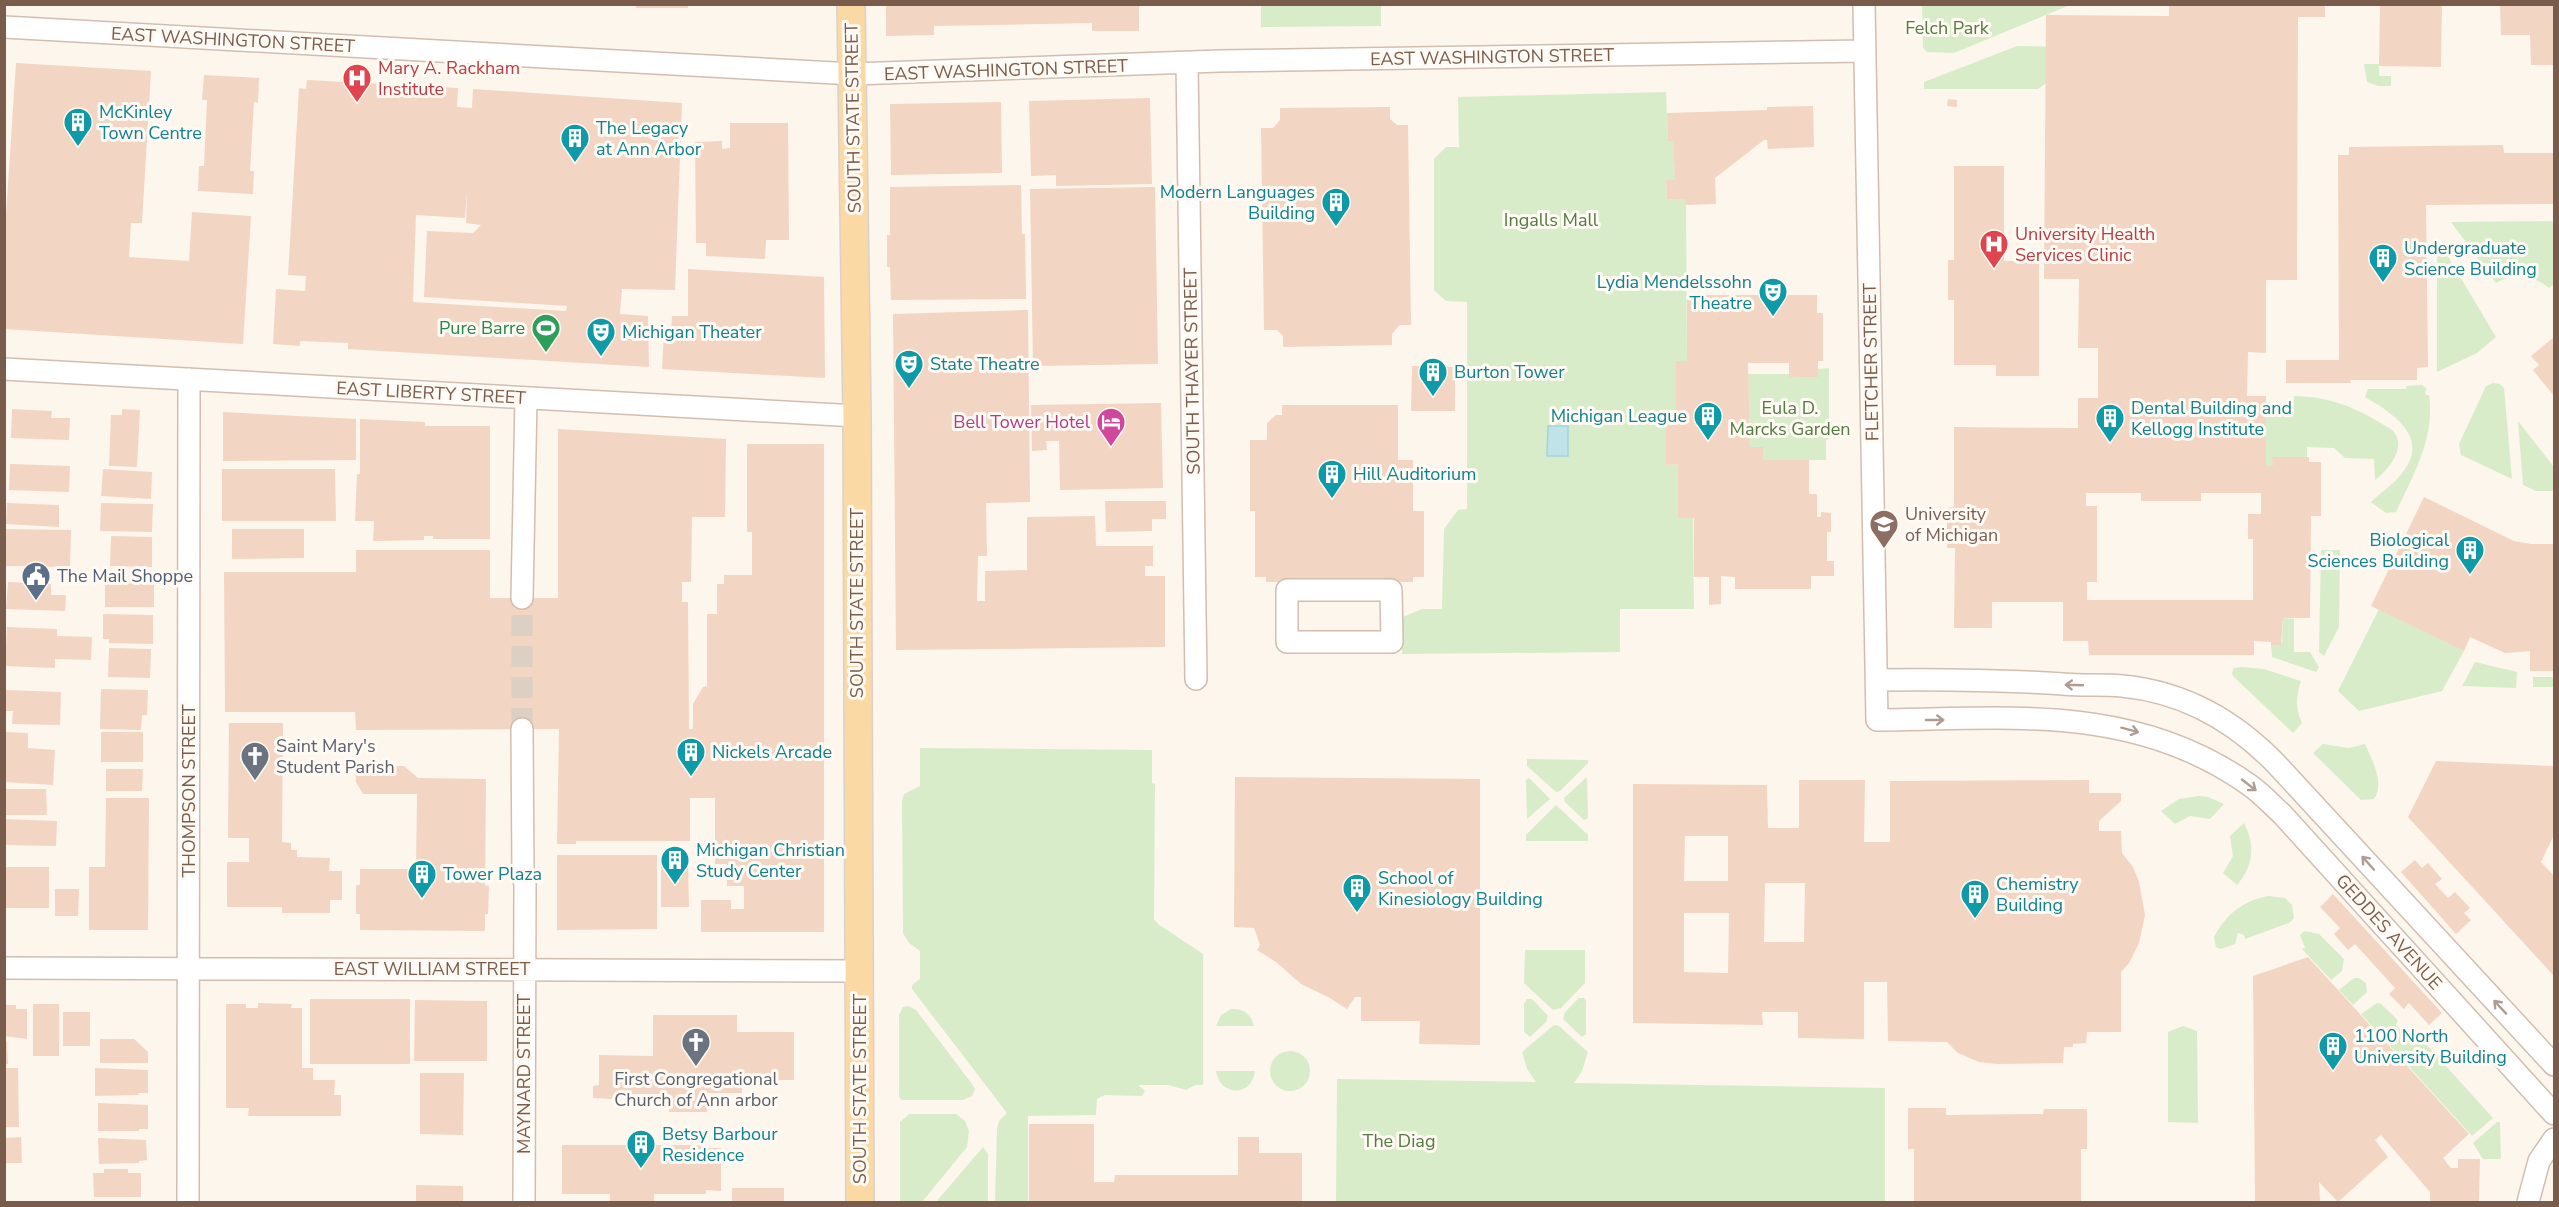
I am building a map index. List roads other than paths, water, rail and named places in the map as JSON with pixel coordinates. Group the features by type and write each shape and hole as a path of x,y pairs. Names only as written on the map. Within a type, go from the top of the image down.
{"main road":[{"name":"SOUTH STATE STREET","path":"851,4 857,417 860,1203"}],"street":[{"name":"FLETCHER STREET","path":"1864,4 1877,720"},
{"name":"EAST WASHINGTON STREET","path":"4,27 853,74 1187,63 1865,51"},
{"name":"SOUTH THAYER STREET","path":"1187,63 1196,679"},
{"name":"EAST LIBERTY STREET","path":"4,369 857,417"},
{"name":"THOMPSON STREET","path":"188,1203 189,379"},
{"path":"522,598 526,399"},
{"path":"1287,590 1391,590 1392,642 1287,642 1287,590"},
{"name":"GEDDES AVENUE","path":"1877,680 1994,679 2124,686 2178,698 2231,723 2259,745 2554,1065"},
{"name":"GEDDES AVENUE","path":"1877,720 2051,719 2084,722 2114,726 2159,738 2213,762 2250,785 2282,814 2554,1114"},
{"name":"MAYNARD STREET","path":"522,729 524,1203"},
{"name":"EAST WILLIAM STREET","path":"4,968 860,971"},
{"path":"2528,1203 2539,1161 2554,1139"}],"water":[{"path":"1548,426 1568,426 1568,456 1547,456"}],"tunnel":[{"path":"522,598 522,729"}],"place":[{"name":"Mary A. Rackham Institute","path":"357,104"},
{"name":"McKinley Town Centre","path":"78,148"},
{"name":"The Legacy at Ann Arbor","path":"575,164"},
{"name":"Modern Languages Building","path":"1336,228"},
{"name":"University Health Services Clinic","path":"1994,270"},
{"name":"Undergraduate Science Building","path":"2383,284"},
{"name":"Lydia Mendelssohn Theatre","path":"1773,318"},
{"name":"Pure Barre","path":"546,354"},
{"name":"Michigan Theater","path":"601,358"},
{"name":"State Theatre","path":"909,390"},
{"name":"Burton Tower","path":"1433,398"},
{"name":"Michigan League","path":"1708,442"},
{"name":"Dental Building and Kellogg Institute","path":"2110,444"},
{"name":"Bell Tower Hotel","path":"1111,448"},
{"name":"Hill Auditorium","path":"1332,500"},
{"name":"University of Michigan","path":"1884,550"},
{"name":"Biological Sciences Building","path":"2470,576"},
{"name":"The Mail Shoppe","path":"36,602"},
{"name":"Nickels Arcade","path":"691,778"},
{"name":"Saint Mary's Student Parish","path":"255,782"},
{"name":"Michigan Christian Study Center","path":"675,886"},
{"name":"Tower Plaza","path":"422,900"},
{"name":"School of Kinesiology Building","path":"1357,914"},
{"name":"Chemistry Building","path":"1975,920"},
{"name":"First Congregational Church of Ann arbor","path":"696,1068"},
{"name":"1100 North University Building","path":"2333,1072"},
{"name":"Betsy Barbour Residence","path":"641,1170"}],"park label":[{"name":"Felch Park","path":"1947,28"},
{"name":"Ingalls Mall","path":"1551,220"},
{"name":"Eula D. Marcks Garden","path":"1790,418"},
{"name":"The Diag","path":"1399,1141"}]}
